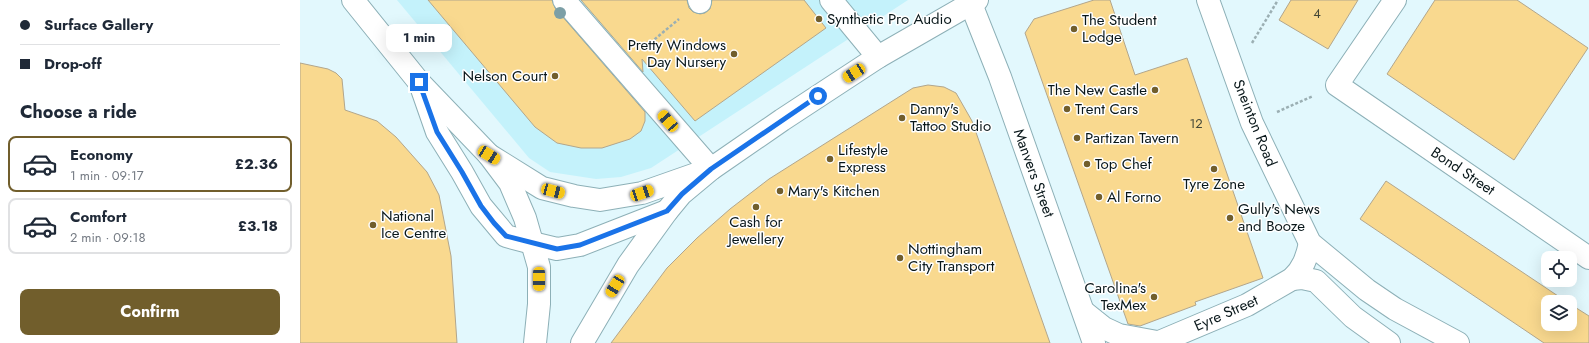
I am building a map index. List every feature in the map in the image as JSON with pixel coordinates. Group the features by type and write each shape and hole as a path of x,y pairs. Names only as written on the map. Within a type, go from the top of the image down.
{"main road":[{"path":"353,0 419,82 489,155 510,183 525,218 539,267 539,304 535,343"},
{"path":"564,0 711,169"},
{"path":"831,0 878,57"},
{"name":"Sneinton Road","path":"1208,0 1252,123 1310,243 1367,290 1395,309 1458,343"},
{"path":"1337,85 1395,0"},
{"path":"582,343 628,264 667,211 682,194 711,169 782,120 878,57 972,1"},
{"name":"Manvers Street","path":"972,1 1094,343"},
{"path":"419,82 437,132 481,206 506,236 557,249 580,245 667,211"},
{"name":"Bond Street","path":"1337,85 1589,258"},
{"path":"489,155 542,188 574,196 600,200 642,193 711,169"},
{"path":"1292,279 1303,264 1310,243"},
{"path":"1292,279 1302,278 1316,281 1353,317 1389,343"},
{"name":"Eyre Street","path":"1084,312 1104,328 1119,335 1157,342 1247,305 1292,279"}],"path":[{"path":"1235,73 1278,0"},
{"path":"622,68 700,1"},
{"path":"1252,123 1337,85"}],"shaded area":[{"path":"397,0 908,0 651,168 621,177 596,179 550,172 529,158"}],"building":[{"name":"Nelson Court","path":"428,0 552,0 555,8 645,112 645,121 641,131 630,139 602,148 581,148 557,143 535,127"},
{"path":"581,0 687,0 689,8 693,12 700,14 705,13 710,9 712,0 804,0 826,28 695,121 642,59 643,72"},
{"path":"1094,0 1110,0 1135,75 1187,58 1263,278 1195,302 1196,305 1140,326 1128,324 1025,33 1034,19"},
{"path":"1291,0 1358,0 1328,49 1279,20"},
{"path":"1435,0 1517,0 1588,48 1514,160 1387,74"},
{"name":"National Ice Centre","path":"300,63 328,69 336,73 342,79 345,110 377,121 396,137 427,172 439,195 451,256 457,343 300,343"},
{"name":"Nottingham City Transport","path":"928,85 944,87 956,93 972,121 1050,343 611,343 667,268 697,238 730,209 769,179 913,88"},
{"path":"1386,181 1541,285 1541,287 1545,287 1557,295 1541,295 1541,331 1577,331 1577,308 1589,316 1589,343 1544,343 1360,219"}],"place":[{"name":"Synthetic Pro Audio","path":"819,19"},
{"name":"The Student Lodge","path":"1074,29"},
{"name":"Pretty Windows Day Nursery","path":"734,54"},
{"name":"Nelson Court","path":"555,76"},
{"name":"The New Castle","path":"1155,90"},
{"name":"Trent Cars","path":"1067,109"},
{"name":"Danny's Tattoo Studio","path":"902,118"},
{"name":"Partizan Tavern","path":"1077,138"},
{"name":"Lifestyle Express","path":"830,159"},
{"name":"Top Chef","path":"1087,164"},
{"name":"Tyre Zone","path":"1214,169"},
{"name":"Mary's Kitchen","path":"780,191"},
{"name":"Al Forno","path":"1099,197"},
{"name":"Cash for Jewellery","path":"756,207"},
{"name":"Gully's News and Booze","path":"1230,218"},
{"name":"National Ice Centre","path":"373,225"},
{"name":"Nottingham City Transport","path":"900,258"},
{"name":"Carolina's TexMex","path":"1154,297"}],"route":[{"path":"419,82 437,132 481,206 494,223 506,236 557,249 580,245 667,211 682,194 711,169 818,96"}]}
